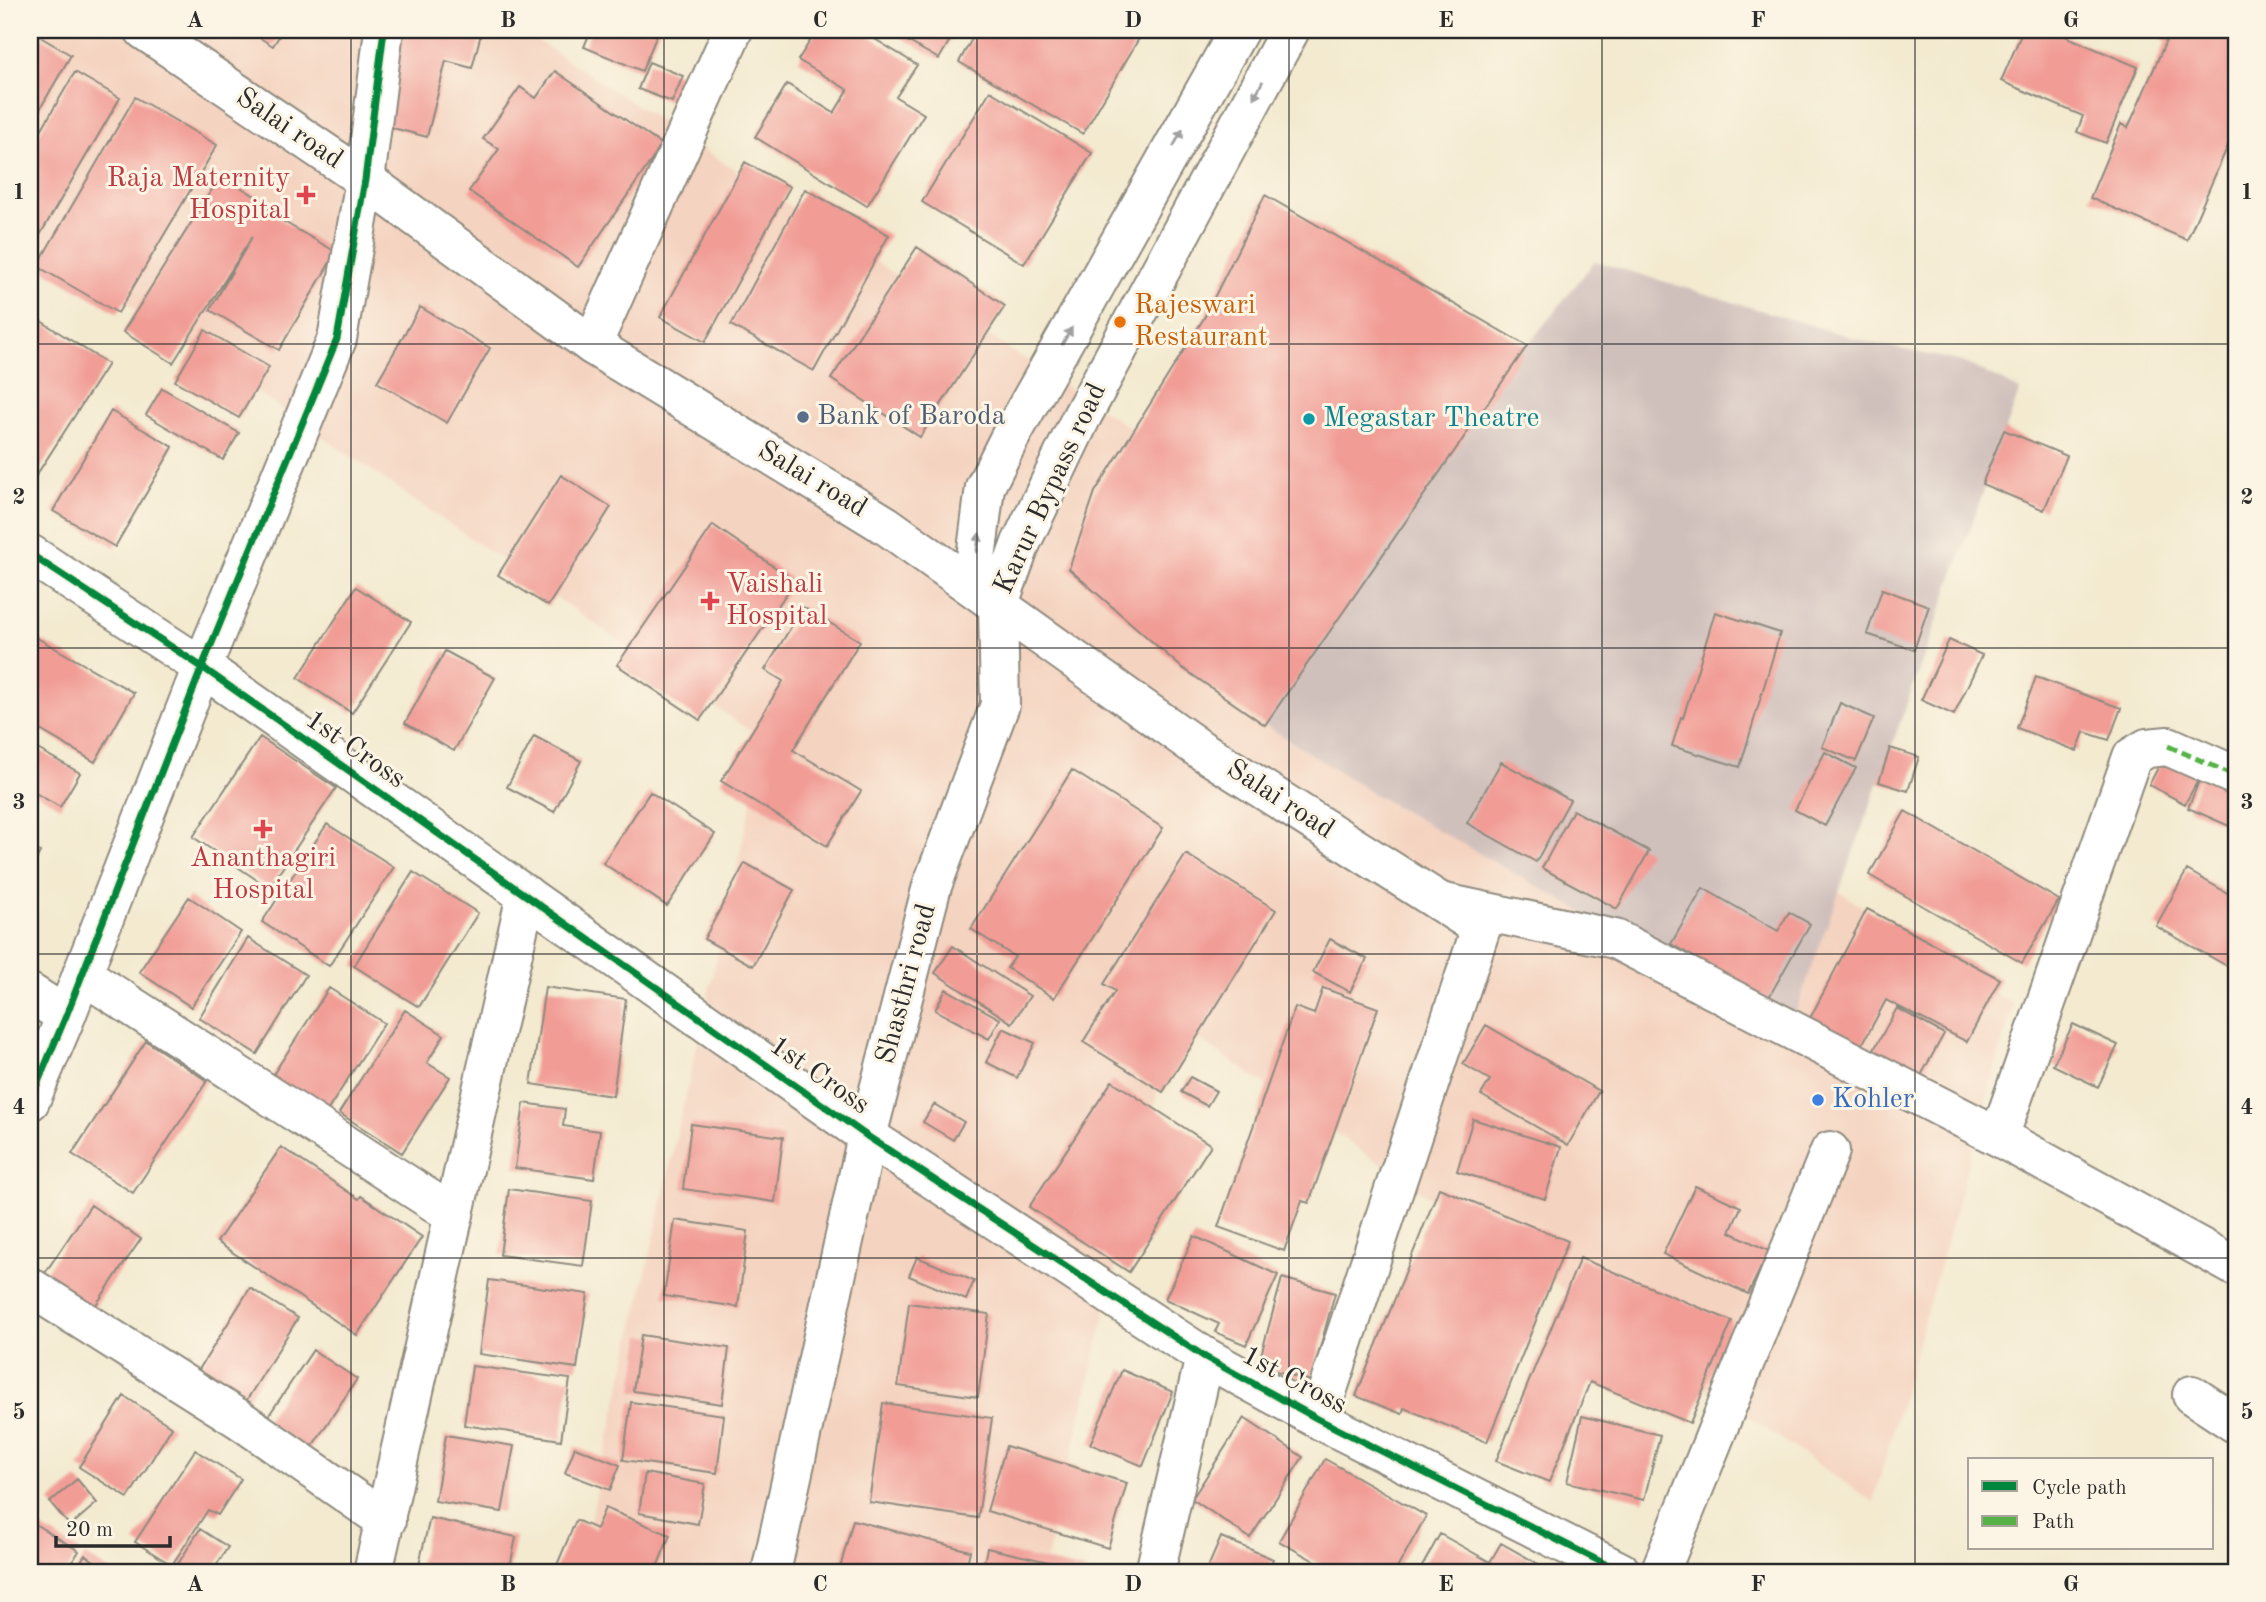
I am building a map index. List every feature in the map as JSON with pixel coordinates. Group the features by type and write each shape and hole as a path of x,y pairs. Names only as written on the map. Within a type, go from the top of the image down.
{"street":[{"name":"Salai road","path":"144,30 365,180 592,345 887,526 1201,750 1481,928 1318,1419"},
{"path":"30,1101 66,1016 202,667 337,339 365,180 384,30"},
{"path":"592,345 733,30"},
{"name":"Karur Bypass road","path":"998,606 976,558 985,487 1009,439 1239,30"},
{"name":"Karur Bypass road","path":"998,606 1021,543 1081,418 1290,30"},
{"name":"1st Cross","path":"30,554 202,667 867,1136 1205,1357 1318,1419 1621,1572"},
{"name":"Shasthri road","path":"771,1572 867,1136 933,886 1000,705 998,606"},
{"path":"1999,1137 2132,757 2147,748 2168,746 2236,776"},
{"path":"373,1572 526,895"},
{"path":"1438,901 1615,939 1999,1137 2236,1267"},
{"path":"82,974 454,1215"},
{"path":"30,993 66,1016"},
{"path":"1660,1572 1830,1151"},
{"path":"30,1287 239,1419 386,1521"},
{"path":"1155,1572 1205,1357"},
{"path":"2192,1395 2236,1424"}],"shaded area":[{"path":"30,30 521,30 2013,1005 1873,1502 1174,1022 1044,1572 579,1572 765,741 30,236"},
{"path":"1595,261 1867,342 1963,362 2020,390 1792,1022 1574,907 1374,794 1265,725 1527,346"}],"building":[{"path":"247,30 283,30 273,46"},
{"path":"398,30 482,30 472,68 446,61 427,137 374,123"},
{"path":"591,30 659,30 642,71 584,47"},
{"path":"817,30 860,30 917,65 896,97 924,114 867,206 755,137 787,84 834,113 848,90 798,60"},
{"path":"888,30 956,30 939,59"},
{"path":"977,30 1144,30 1083,134 959,62"},
{"path":"2023,30 2051,30 2138,67 2106,143 2077,132 2083,116 2001,81"},
{"path":"2162,30 2236,30 2236,127 2187,240 2090,198 2121,124 2128,128 2166,41 2159,37"},
{"path":"30,31 71,55 30,126"},
{"path":"649,62 683,76 672,102 638,89"},
{"path":"555,71 662,145 578,267 469,191 499,149 483,139 520,87 536,98"},
{"path":"75,72 120,98 30,252 30,149"},
{"path":"990,91 1092,153 1024,264 922,202"},
{"path":"135,97 217,145 118,313 37,266"},
{"path":"745,162 790,187 705,342 660,317"},
{"path":"221,175 271,206 267,212 336,252 279,350 210,310 252,237 173,363 123,332"},
{"path":"805,189 889,235 814,371 731,325"},
{"name":"Megastar Theatre","path":"1265,195 1527,346 1265,725 1181,667 1069,569 1095,492 1204,318"},
{"path":"917,247 1005,306 920,437 831,379"},
{"path":"420,307 490,348 447,423 377,382"},
{"path":"30,314 108,364 30,485"},
{"path":"205,330 269,367 239,418 175,381"},
{"path":"162,388 239,433 223,460 146,415"},
{"path":"111,411 173,447 115,547 53,511"},
{"path":"2004,430 2067,456 2044,510 1982,484"},
{"path":"561,475 611,507 548,606 498,575"},
{"path":"713,525 795,581 700,720 617,665"},
{"path":"356,587 411,622 352,713 298,678"},
{"path":"1882,589 1929,606 1914,650 1867,634"},
{"path":"803,607 860,641 793,750 861,791 827,846 721,781 783,681 765,670"},
{"path":"1715,612 1780,633 1740,767 1672,746"},
{"path":"30,634 134,693 95,762 30,724"},
{"path":"1949,640 1982,655 1954,715 1921,700"},
{"path":"445,651 495,678 454,751 405,723"},
{"path":"2036,677 2121,708 2109,740 2084,732 2077,751 2017,728"},
{"path":"1840,703 1874,718 1856,761 1822,747"},
{"path":"534,736 581,761 554,812 507,787"},
{"path":"260,737 336,788 269,888 193,837"},
{"path":"34,747 80,773 60,807 30,790 30,754"},
{"path":"1890,748 1919,757 1908,791 1879,782"},
{"path":"1825,752 1856,768 1825,826 1795,810"},
{"path":"2164,756 2201,775 2185,804 2149,785"},
{"path":"1501,762 1570,800 1536,862 1467,823"},
{"path":"1072,770 1163,828 1054,998 1007,968 1015,957 971,929"},
{"path":"2201,776 2236,791 2236,829 2188,808"},
{"path":"650,792 715,834 667,906 603,863"},
{"path":"1573,810 1649,851 1617,909 1542,868"},
{"path":"1905,811 2059,900 2022,963 1869,875"},
{"path":"327,824 394,867 329,966 262,922"},
{"path":"30,846 40,852 30,871"},
{"path":"1186,854 1276,910 1163,1092 1083,1042 1115,991 1104,984"},
{"path":"745,863 794,890 753,966 704,939"},
{"path":"2187,870 2236,898 2236,971 2156,926"},
{"path":"413,872 478,913 419,1007 354,966"},
{"path":"1703,888 1778,931 1789,912 1810,924 1768,999 1671,944"},
{"path":"189,897 241,932 191,1007 139,972"},
{"path":"1867,909 2000,979 1967,1042 1886,1000 1861,1047 1809,1020"},
{"path":"248,938 306,975 257,1054 199,1018"},
{"path":"1330,939 1367,959 1350,992 1313,972"},
{"path":"953,946 1030,996 1012,1023 935,973"},
{"path":"545,987 626,999 613,1096 531,1084"},
{"path":"329,988 384,1023 320,1122 265,1087"},
{"path":"1323,988 1378,1008 1309,1203 1302,1201 1284,1251 1218,1227 1295,1007 1314,1014"},
{"path":"946,989 1000,1019 989,1039 935,1010"},
{"path":"1897,1008 1944,1034 1919,1079 1872,1053"},
{"path":"405,1010 444,1035 427,1063 450,1077 402,1153 339,1113"},
{"path":"2073,1024 2118,1045 2098,1087 2053,1065"},
{"path":"1486,1025 1599,1091 1568,1145 1481,1095 1490,1080 1463,1064"},
{"path":"1003,1028 1035,1043 1017,1078 986,1062"},
{"path":"146,1041 207,1081 133,1193 72,1154"},
{"path":"1190,1077 1216,1091 1207,1106 1181,1092"},
{"path":"1112,1081 1211,1145 1129,1272 1029,1207"},
{"path":"524,1103 565,1109 563,1126 600,1131 594,1179 515,1168"},
{"path":"934,1104 964,1122 953,1140 923,1122"},
{"path":"1473,1119 1561,1147 1545,1199 1457,1171"},
{"path":"691,1124 783,1137 775,1202 683,1189"},
{"path":"281,1147 422,1237 357,1335 217,1242"},
{"path":"1695,1186 1741,1207 1730,1232 1769,1251 1748,1294 1663,1254"},
{"path":"1439,1188 1568,1241 1487,1442 1404,1408 1402,1414 1356,1396"},
{"path":"509,1189 592,1201 583,1266 500,1255"},
{"path":"91,1205 141,1239 93,1309 43,1276"},
{"path":"675,1220 748,1231 738,1307 664,1296"},
{"path":"1194,1236 1278,1275 1246,1345 1215,1332 1219,1324 1165,1299"},
{"path":"917,1257 974,1281 966,1300 909,1276"},
{"path":"1580,1258 1732,1321 1690,1423 1590,1382 1549,1482 1496,1461"},
{"path":"1282,1278 1335,1293 1311,1381 1258,1366"},
{"path":"489,1280 588,1294 577,1368 479,1354"},
{"path":"250,1288 298,1318 243,1406 195,1376"},
{"path":"909,1303 989,1314 978,1397 898,1386"},
{"path":"641,1335 729,1348 722,1404 633,1391"},
{"path":"313,1350 357,1379 309,1451 265,1421"},
{"path":"472,1366 570,1379 561,1440 464,1425"},
{"path":"1122,1370 1173,1392 1143,1466 1090,1444"},
{"path":"124,1396 172,1427 128,1498 79,1467"},
{"path":"631,1402 724,1415 717,1473 623,1460"},
{"path":"883,1403 992,1418 978,1518 869,1502"},
{"path":"1582,1416 1660,1435 1644,1500 1567,1482"},
{"path":"1244,1418 1303,1457 1250,1538 1192,1499"},
{"path":"446,1435 514,1446 502,1512 435,1501"},
{"path":"1006,1446 1127,1483 1108,1548 987,1511"},
{"path":"575,1447 620,1465 610,1490 565,1473"},
{"path":"195,1450 241,1479 218,1515 208,1510 172,1565 135,1542"},
{"path":"1325,1459 1426,1516 1395,1572 1334,1572 1279,1541"},
{"path":"645,1473 705,1484 698,1524 639,1513"},
{"path":"77,1479 97,1503 70,1526 50,1502"},
{"path":"605,1508 670,1535 655,1572 554,1572 576,1520 596,1529"},
{"path":"430,1518 516,1537 509,1572 417,1572"},
{"path":"853,1520 970,1551 965,1572 839,1572"},
{"path":"30,1521 79,1551 66,1572 30,1572"},
{"path":"200,1529 228,1547 212,1572 190,1572 178,1564"},
{"path":"1440,1534 1490,1562 1501,1543 1542,1566 1538,1572 1419,1572"},
{"path":"1221,1537 1273,1559 1267,1572 1206,1572"},
{"path":"987,1548 1088,1571 1088,1572 982,1572"},
{"path":"85,1555 111,1572 74,1572"}],"marked path":[{"path":"2168,746 2236,776"}],"cycle path":[{"path":"30,1101 66,1016 202,667 337,339 365,180 384,30"},
{"path":"30,554 202,667 867,1136 1205,1357 1318,1419 1621,1572"}],"place":[{"name":"Raja Maternity Hospital","path":"306,195"},
{"name":"Rajeswari Restaurant","path":"1120,322"},
{"name":"Bank of Baroda","path":"803,417"},
{"name":"Megastar Theatre","path":"1309,419"},
{"name":"Vaishali Hospital","path":"710,601"},
{"name":"Ananthagiri Hospital","path":"263,829"},
{"name":"Kohler","path":"1818,1100"}]}
